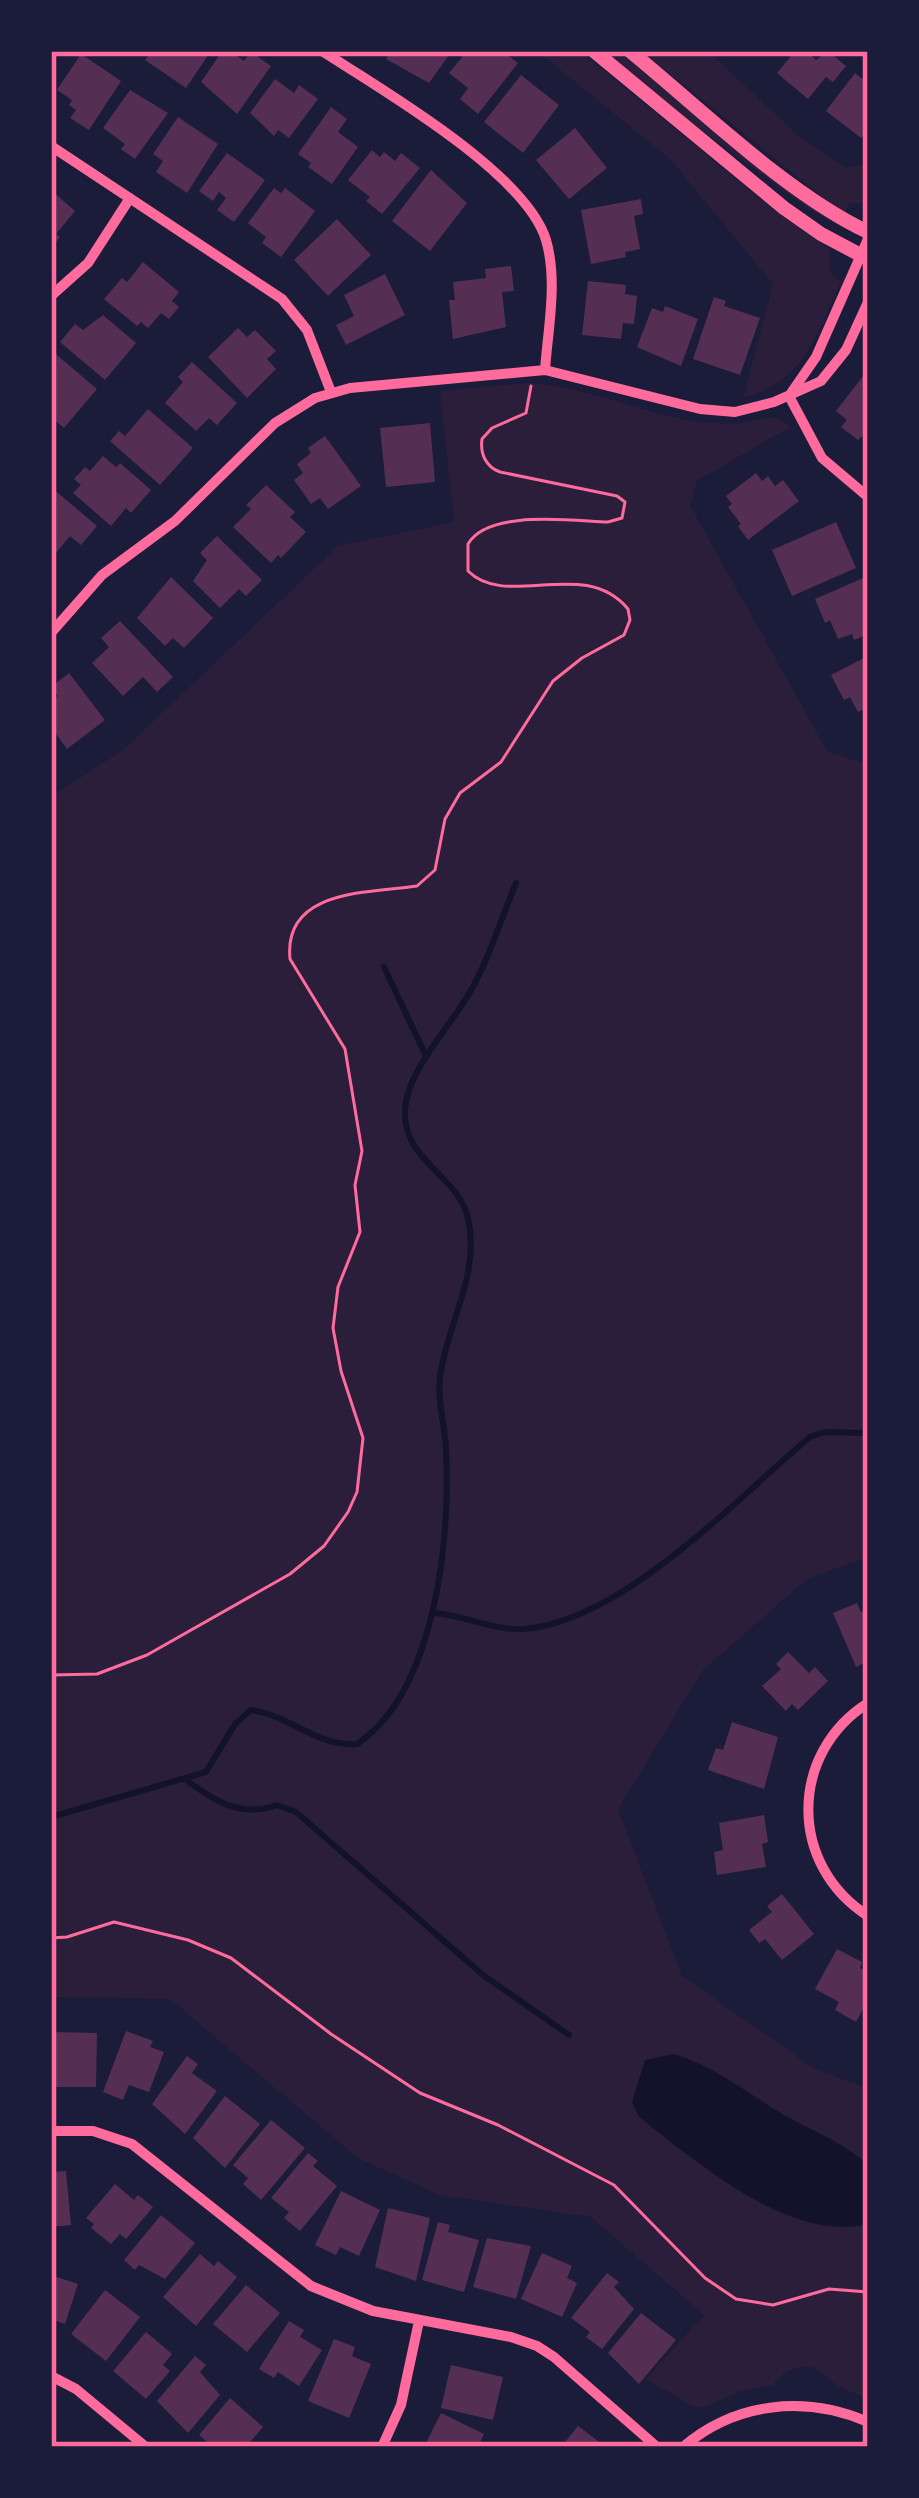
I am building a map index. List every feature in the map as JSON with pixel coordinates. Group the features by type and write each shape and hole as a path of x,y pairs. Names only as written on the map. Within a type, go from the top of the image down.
{"street":[{"path":"322,51 407,106 524,199 543,232 550,265 545,370"},
{"path":"594,51 784,208 865,257"},
{"path":"630,51 797,187 868,236 865,257 816,357 789,396"},
{"path":"51,146 288,305 307,330 331,392"},
{"path":"51,296 88,263 130,198"},
{"path":"51,633 103,575 175,521 275,423 331,392 545,370 712,411 735,412 814,387 851,341 868,302"},
{"path":"789,396 822,458 868,497"},
{"path":"868,1702 826,1743 814,1766 807,1803 818,1858 842,1895 868,1916"},
{"path":"51,2131 93,2132 133,2144 310,2286 338,2300 511,2337 545,2350 657,2447"},
{"path":"382,2447 401,2405 419,2321"},
{"path":"51,2376 76,2389 146,2447"},
{"path":"683,2447 722,2421 757,2408 825,2408 868,2422"}],"path":[{"path":"51,1676 97,1674 129,1664 290,1574 324,1546 357,1492 363,1438 333,1328 338,1287 360,1232 355,1185 362,1164 362,1136 350,1099 350,1063 290,959 291,937 302,914 323,900 427,881 435,870 445,819 460,793 501,762 553,681 628,628 628,609 600,589 573,582 496,585 482,583 468,571 468,544 480,530 518,520 608,522 626,513 626,502 617,496 500,472 488,465 482,439 492,428 526,413 530,382"},
{"path":"51,1938 114,1922 188,1940 231,1958 331,2034 420,2092 498,2125 614,2186 705,2278 736,2299 773,2306 829,2289 868,2292"}],"shaded area":[{"path":"537,51 580,51 774,210 829,249 831,275 841,281 816,337 781,381 743,398 773,284 670,159"},
{"path":"602,51 619,51 850,232 809,209"},
{"path":"642,51 708,51 800,137 846,168 863,164 868,157 868,199 850,202 845,212 826,200"},
{"path":"526,383 579,391 685,420 739,423 773,418 790,427 697,481 690,505 827,751 868,765 868,1557 807,1579 703,1670 618,1809 682,1976 815,2069 868,2088 868,2399 838,2386 815,2368 801,2366 772,2385 741,2391 702,2408 692,2406 646,2379 704,2315 591,2217 439,2195 358,2158 170,1999 51,1997 51,797 123,750 338,546 454,522 440,391"},
{"path":"674,2054 718,2073 868,2165 868,2214 863,2225 804,2221 773,2209 715,2174 639,2117 632,2102 645,2060"}],"building":[{"path":"152,51 211,51 186,88 145,60"},
{"path":"222,51 244,61 251,52 271,66 237,114 201,82"},
{"path":"392,51 452,51 429,83 386,59"},
{"path":"467,51 502,51 518,63 478,114 460,99 468,88 449,73"},
{"path":"795,51 806,51 816,60 828,51 846,66 833,82 826,77 808,99 777,73"},
{"path":"81,54 121,81 89,130 70,118 76,110 69,105 72,100 57,90"},
{"path":"855,73 868,83 868,129 861,138 826,111"},
{"path":"521,75 559,105 523,153 484,122"},
{"path":"275,79 294,93 299,85 318,99 289,138 278,130 274,136 250,113"},
{"path":"130,90 168,113 135,159 121,149 125,144 103,128"},
{"path":"331,107 347,119 338,132 358,147 332,184 298,154"},
{"path":"178,117 218,144 187,193 156,172 163,161 153,154"},
{"path":"575,128 607,168 569,199 536,160"},
{"path":"372,150 395,161 401,153 420,168 382,214 348,180"},
{"path":"227,153 265,180 234,222 217,210 226,198 219,192 213,201 199,191"},
{"path":"431,170 467,203 430,251 392,221"},
{"path":"274,188 281,193 285,188 315,211 281,257 262,243 266,237 248,223"},
{"path":"51,190 75,211 51,248"},
{"path":"641,199 643,214 634,216 640,249 591,264 581,210"},
{"path":"337,219 371,255 328,296 294,260"},
{"path":"143,262 179,292 172,301 179,307 169,319 161,313 148,328 141,322 137,326 104,299"},
{"path":"511,266 514,291 502,292 506,327 453,339 449,300 455,300 453,282 486,278 485,269"},
{"path":"385,274 405,315 346,345 336,325 354,316 344,295"},
{"path":"588,281 626,285 625,294 637,296 634,324 623,323 621,339 582,335"},
{"path":"714,297 726,301 724,306 760,318 740,375 693,359"},
{"path":"665,306 698,319 681,366 637,347 652,308 663,312"},
{"path":"103,315 136,343 105,380 60,342 75,324 83,330"},
{"path":"238,328 247,337 255,330 276,351 267,359 276,369 247,398 208,357"},
{"path":"51,350 97,389 64,428 51,417"},
{"path":"192,362 237,403 217,425 209,418 196,431 165,403"},
{"path":"864,375 868,379 868,431 858,440 841,427 847,420 836,411"},
{"path":"148,409 193,448 160,485 110,441 119,431 125,436"},
{"path":"430,423 435,482 386,487 380,428"},
{"path":"325,436 361,486 328,509 320,498 311,504 294,480 303,473 297,464 311,453 308,448"},
{"path":"103,456 116,467 120,463 151,490 131,513 126,508 111,526 73,493 81,485 74,479 85,467 90,471"},
{"path":"756,473 762,481 768,476 775,486 783,480 799,501 748,540 726,496"},
{"path":"266,485 295,512 290,517 306,532 271,563 233,527"},
{"path":"51,487 97,526 81,545 70,536 55,554 51,551"},
{"path":"836,522 856,568 792,596 772,550"},
{"path":"217,536 262,580 246,596 239,589 220,608 193,581 207,560 200,553"},
{"path":"868,576 868,634 854,640 852,634 838,639 815,599"},
{"path":"171,577 213,618 184,648 173,638 165,646 137,618"},
{"path":"120,621 173,677 157,692 143,677 123,696 92,663 109,647 101,638"},
{"path":"868,656 868,707 858,712 850,697 844,700 831,675"},
{"path":"69,673 105,720 67,749 51,727 51,701 58,696 51,687"},
{"path":"857,1603 861,1612 868,1609 868,1661 856,1667 833,1613"},
{"path":"788,1652 809,1673 815,1667 828,1681 798,1710 792,1704 786,1711 762,1686 781,1669 776,1664"},
{"path":"732,1722 778,1737 764,1789 708,1770 716,1748 723,1750"},
{"path":"764,1815 766,1867 717,1875 714,1852 723,1850 719,1823"},
{"path":"782,1894 814,1934 782,1960 765,1939 759,1943 749,1930 772,1912 767,1906"},
{"path":"837,1949 862,1962 860,1968 868,1972 868,2000 856,2022 835,2010 839,2002 815,1989"},
{"path":"126,2031 153,2041 150,2047 164,2052 149,2092 129,2085 123,2100 103,2092"},
{"path":"53,2032 97,2033 96,2087 52,2087"},
{"path":"187,2056 198,2064 192,2073 217,2091 185,2134 152,2104"},
{"path":"225,2096 260,2124 225,2168 193,2138"},
{"path":"271,2120 305,2148 261,2200 243,2184 248,2178 233,2165"},
{"path":"308,2153 318,2161 313,2166 337,2186 300,2231 284,2218 289,2212 271,2198"},
{"path":"66,2171 71,2225 51,2227 51,2172"},
{"path":"115,2184 134,2200 138,2195 153,2207 126,2239 120,2234 111,2244 86,2218"},
{"path":"341,2191 380,2210 359,2256 340,2247 336,2255 315,2245"},
{"path":"388,2208 430,2218 416,2281 375,2267"},
{"path":"161,2215 195,2243 165,2279 139,2265 135,2270 124,2260"},
{"path":"438,2222 450,2225 448,2232 479,2240 464,2292 422,2280"},
{"path":"487,2238 531,2246 516,2299 473,2287"},
{"path":"542,2253 572,2266 567,2278 577,2283 562,2317 521,2299"},
{"path":"200,2254 237,2277 196,2326 163,2297"},
{"path":"607,2273 619,2282 614,2287 634,2309 602,2349 571,2318"},
{"path":"51,2275 78,2284 65,2324 51,2319"},
{"path":"246,2285 280,2313 247,2352 213,2324"},
{"path":"105,2290 140,2317 106,2361 71,2334"},
{"path":"641,2313 676,2340 639,2384 608,2353"},
{"path":"289,2321 304,2330 300,2337 322,2350 299,2386 278,2372 274,2378 259,2369"},
{"path":"146,2332 172,2354 163,2365 170,2371 146,2399 113,2371"},
{"path":"334,2339 355,2347 352,2356 371,2364 349,2418 308,2401"},
{"path":"195,2356 206,2365 200,2372 220,2395 188,2433 157,2401"},
{"path":"451,2365 503,2377 493,2420 441,2408"},
{"path":"230,2398 263,2427 246,2447 213,2447 199,2435"},
{"path":"441,2413 484,2434 478,2447 429,2447 427,2441"},
{"path":"578,2426 606,2447 561,2447"}],"waterway":[{"path":"51,1817 206,1772 235,1724 251,1710 329,1741 357,1744 384,1720 405,1688 421,1650 441,1567 447,1484 440,1377 467,1279 471,1239 462,1203 413,1143 407,1128 407,1096 421,1065 477,979 516,883"},
{"path":"384,967 426,1056"},
{"path":"434,1613 513,1629 562,1621 600,1604 676,1553 810,1437 824,1432 868,1433"},
{"path":"185,1779 228,1805 252,1810 277,1805 296,1812 483,1975 569,2035"}]}
